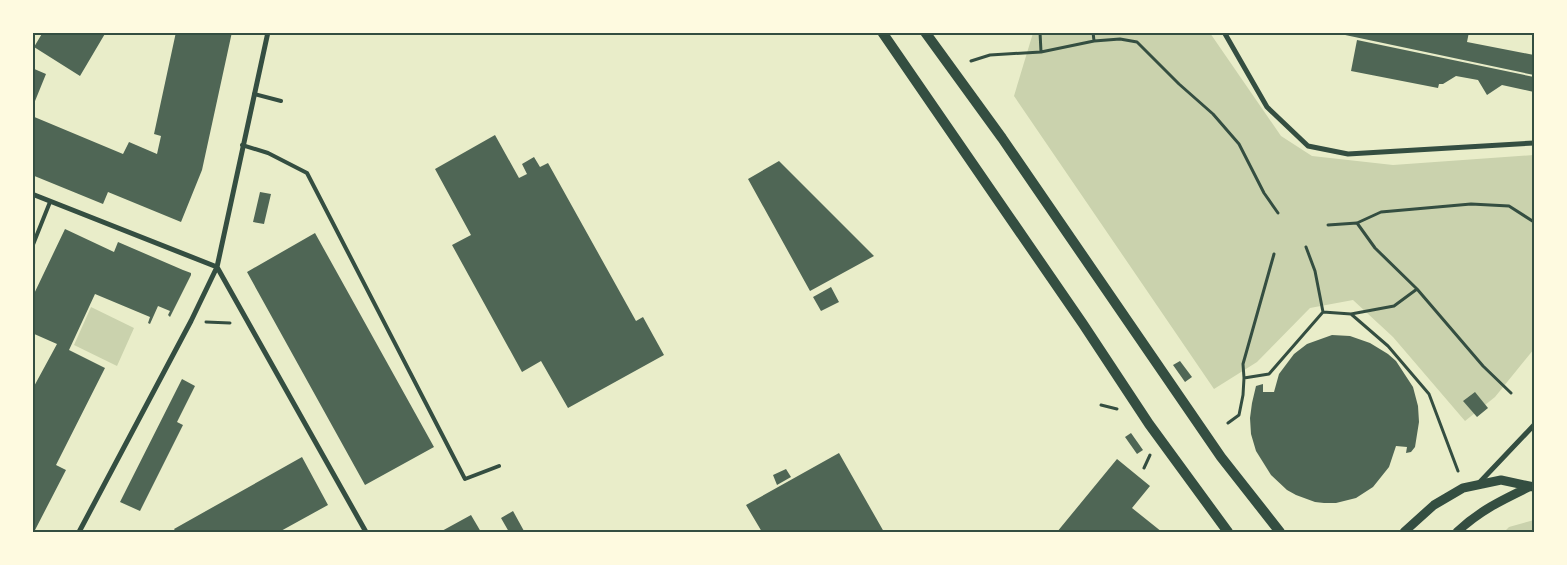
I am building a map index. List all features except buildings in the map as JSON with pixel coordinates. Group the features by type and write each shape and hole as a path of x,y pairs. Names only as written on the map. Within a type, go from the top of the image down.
{"main road":[{"path":"882,32 1150,424 1228,532"},
{"path":"925,32 1002,138 1221,457 1280,532"}],"street":[{"path":"79,532 191,321 217,267 268,32"},
{"path":"1224,32 1267,107 1308,146 1348,154 1534,143"},
{"path":"32,194 217,267 366,532"},
{"path":"1477,485 1534,425"},
{"path":"1404,532 1434,505 1463,488 1501,480 1532,487"},
{"path":"1457,532 1490,506 1532,487"}],"lane":[{"path":"254,94 281,101"},
{"path":"242,145 268,153 307,173 465,479 499,466"},
{"path":"32,247 50,202"}],"path":[{"path":"1040,32 1042,52"},
{"path":"1093,32 1094,41"},
{"path":"971,61 990,55 1042,52 1094,41 1120,39 1137,42 1179,84 1213,114 1239,144 1264,193 1278,214"},
{"path":"1328,225 1357,222 1381,212 1470,204 1509,206 1534,222"},
{"path":"1357,222 1375,248 1417,289 1483,366 1510,394"},
{"path":"1306,247 1315,271 1322,312"},
{"path":"1228,423 1239,416 1244,395 1244,364 1274,254"},
{"path":"1322,312 1351,314 1394,306 1417,289"},
{"path":"1244,378 1269,374 1322,312"},
{"path":"1351,314 1388,346 1429,394 1456,461 1463,488"},
{"path":"191,321 249,323"},
{"path":"1101,405 1119,410"},
{"path":"1144,468 1150,454"}],"green space":[{"path":"1033,33 1210,33 1281,136 1312,156 1393,165 1534,155 1534,349 1495,397 1465,421 1393,337 1353,300 1310,308 1257,362 1214,389 1014,96"},
{"path":"91,307 134,328 117,366 74,345"},
{"path":"1534,520 1534,532 1504,532 1509,527"}]}
